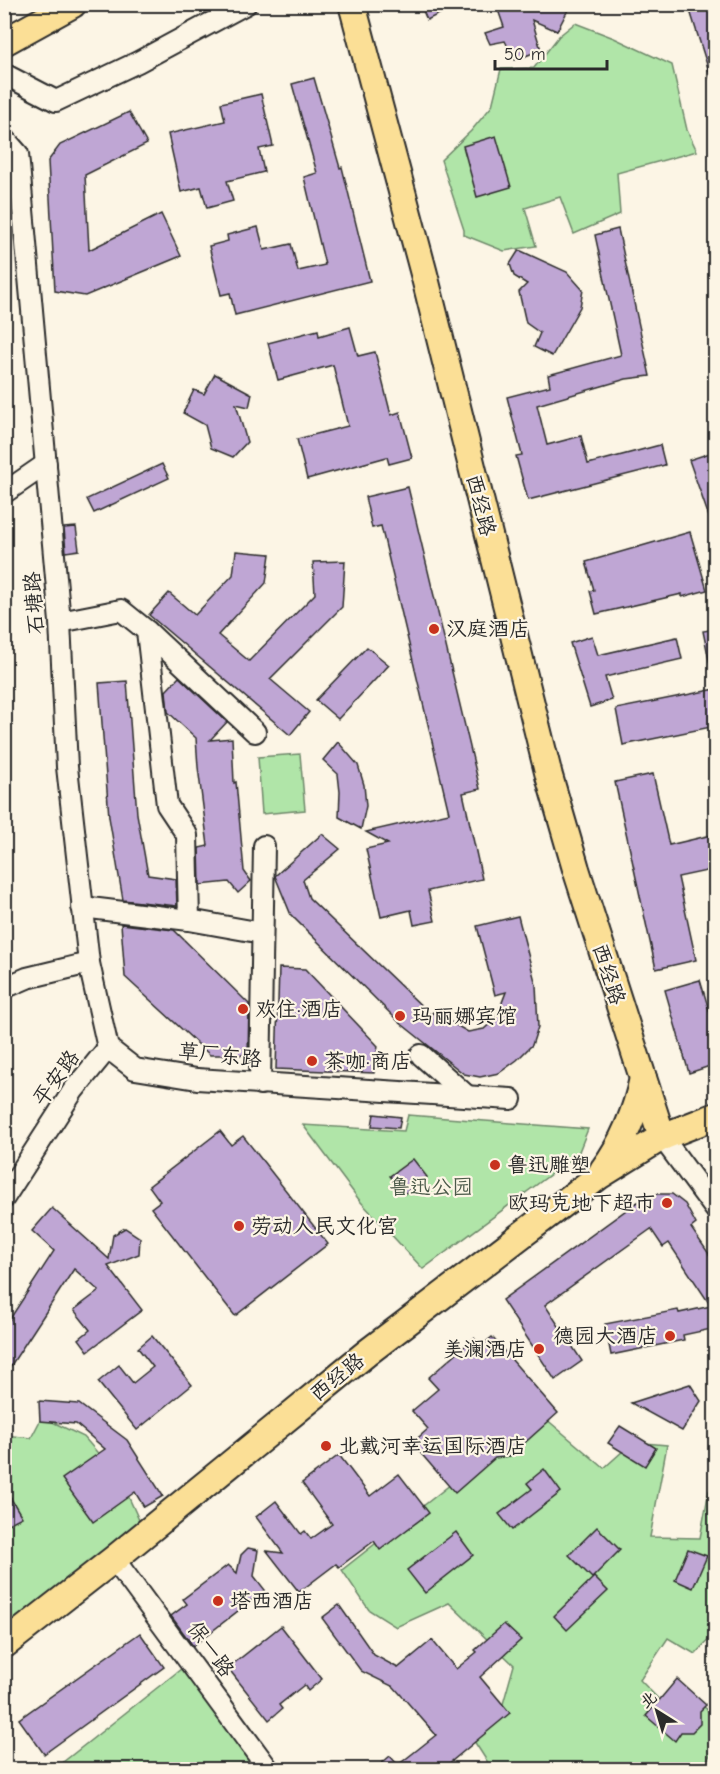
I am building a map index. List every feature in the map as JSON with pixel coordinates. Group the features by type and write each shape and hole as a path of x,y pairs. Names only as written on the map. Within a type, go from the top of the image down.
{"main road":[{"path":"4,42 73,4"},
{"name":"西经路","path":"4,1645 114,1559 368,1352 599,1176 662,1137 576,869 549,776 424,274 352,4"},
{"path":"599,1176 617,1151 640,1094 643,1078"},
{"path":"662,1137 716,1116"}],"street":[{"path":"4,74 56,101 138,62 246,4"},
{"name":"石塘路","path":"4,138 18,154 60,622 68,767 89,963"},
{"path":"4,493 46,464"},
{"path":"60,622 121,610 147,631 255,732"},
{"path":"147,631 167,805 187,835 189,920"},
{"path":"260,1084 264,846"},
{"path":"82,907 189,920 261,933"},
{"path":"4,988 27,978 89,963 108,1048"},
{"name":"草厂东路","path":"108,1048 135,1069 197,1079 511,1099"},
{"name":"平安路","path":"4,1198 73,1091 108,1048"},
{"path":"421,1056 467,1096"},
{"path":"662,1137 716,1210"},
{"name":"保一路","path":"114,1559 269,1770"}],"green space":[{"path":"575,23 672,65 687,130 697,151 617,173 620,214 574,234 560,197 525,208 536,246 504,251 464,235 441,160 471,131 492,106 501,69 534,68 559,36"},
{"path":"300,754 305,810 262,814 258,757"},
{"name":"鲁迅公园","path":"408,1115 588,1129 578,1154 423,1269 360,1201 303,1125 404,1131"},
{"path":"42,1417 84,1437 121,1480 143,1529 5,1639 5,1435 31,1438"},
{"path":"545,1418 604,1468 633,1442 667,1445 650,1537 700,1538 709,1491 715,1496 715,1633 695,1654 668,1638 640,1680 670,1711 701,1704 715,1717 715,1744 707,1761 709,1769 492,1769 474,1741 503,1704 514,1665 449,1603 396,1627 369,1610 342,1570 484,1458"},
{"path":"181,1669 209,1704 254,1769 53,1770"}],"building":[{"path":"420,4 459,4 427,20"},
{"path":"496,4 571,4 557,31 532,20 541,50 515,60 505,41 490,44 485,33 504,27"},
{"path":"688,4 716,4 716,83 713,84"},
{"path":"314,78 340,168 342,167 370,281 235,315 230,293 221,295 209,246 228,241 227,235 258,227 264,250 291,244 298,271 325,265 304,177 317,173 292,84"},
{"path":"261,94 273,146 259,149 264,172 227,181 233,201 207,208 201,187 181,192 168,134 225,121 221,103"},
{"path":"129,112 147,144 85,175 89,250 161,214 181,256 85,296 55,291 48,161 60,145"},
{"path":"496,136 511,187 477,197 463,146"},
{"path":"618,229 650,376 626,379 537,405 547,445 581,436 588,464 660,445 665,465 528,500 516,456 522,455 507,397 550,386 548,375 621,355 595,235"},
{"path":"519,250 567,272 583,290 580,307 552,356 534,347 540,333 526,323 519,292 527,284 514,276 510,264"},
{"path":"350,327 358,356 375,352 391,415 400,412 412,458 389,464 387,457 307,479 297,439 348,426 333,365 278,380 268,343 318,330 319,336"},
{"path":"215,374 252,394 249,407 236,404 247,442 233,457 211,448 205,425 183,413 194,390 204,394"},
{"path":"716,451 716,531 714,531 689,460"},
{"path":"162,464 169,478 94,513 87,499"},
{"path":"408,487 480,789 463,793 482,879 428,891 435,921 414,925 411,910 381,917 366,849 388,844 366,832 449,813 381,526 372,528 365,497"},
{"path":"76,527 79,550 66,552 64,528"},
{"path":"690,532 707,590 596,614 590,591 594,590 586,562"},
{"path":"236,551 270,554 266,583 218,635 249,661 315,594 313,562 345,561 342,607 270,679 309,712 290,735 149,615 169,593 195,615 233,575"},
{"path":"716,629 716,664 710,665 703,631"},
{"path":"592,636 598,655 677,637 682,659 605,677 612,700 590,707 570,643"},
{"path":"367,647 389,665 338,719 316,700"},
{"path":"179,677 227,722 210,740 232,738 234,783 236,782 244,871 251,881 238,893 229,882 200,885 199,848 208,846 196,738 168,712 166,691"},
{"path":"127,681 137,814 148,875 176,879 177,906 123,900 109,817 99,683"},
{"path":"716,689 716,726 623,745 616,709"},
{"path":"338,742 358,765 364,785 366,806 361,829 339,817 338,774 323,760"},
{"path":"653,774 669,845 716,834 716,869 678,877 696,960 656,969 615,782"},
{"path":"322,834 340,849 303,880 309,898 431,1015 433,1012 468,1032 484,1029 496,1018 506,992 495,995 477,926 518,916 536,985 538,1027 532,1045 517,1060 499,1073 480,1077 464,1074 399,1022 291,915 275,876"},
{"path":"121,924 174,930 249,1004 248,1055 210,1055 125,977"},
{"path":"279,968 305,969 378,1046 374,1073 276,1069"},
{"path":"700,980 716,1033 716,1064 689,1073 665,990"},
{"path":"374,1114 401,1117 399,1128 372,1126"},
{"name":"劳动人民文化宫","path":"220,1131 231,1145 243,1136 328,1244 235,1316 151,1208 160,1201 149,1186"},
{"path":"413,1159 427,1177 404,1194 390,1176"},
{"path":"657,1194 672,1194 685,1204 696,1224 691,1228 716,1264 716,1328 683,1335 684,1340 611,1355 605,1324 711,1306 669,1243 663,1247 651,1229 545,1305 582,1361 555,1380 502,1300 636,1203"},
{"path":"52,1208 109,1259 113,1235 125,1228 140,1238 139,1254 108,1266 142,1310 88,1351 79,1339 90,1330 74,1310 99,1291 74,1269 4,1376 4,1328 54,1251 32,1231"},
{"path":"152,1336 192,1385 137,1430 98,1382 119,1365 133,1383 153,1367 138,1348"},
{"path":"492,1337 558,1413 510,1456 495,1458 455,1493 412,1443 428,1429 412,1411 438,1389 428,1378 474,1338 481,1346"},
{"path":"690,1384 701,1401 682,1431 631,1403"},
{"path":"39,1401 79,1404 127,1440 163,1496 144,1507 135,1492 93,1522 62,1479 105,1449 76,1424 40,1421"},
{"path":"620,1426 656,1448 645,1466 608,1443"},
{"path":"339,1455 370,1496 399,1474 429,1513 380,1550 374,1541 339,1567 336,1564 299,1592 267,1551 283,1553 256,1517 276,1501 301,1534 305,1531 311,1539 332,1524 302,1483"},
{"path":"544,1469 561,1492 512,1530 499,1514 532,1489 527,1483"},
{"path":"4,1487 22,1517 4,1526"},
{"path":"597,1527 620,1550 592,1578 569,1555"},
{"path":"456,1532 473,1555 425,1593 407,1570"},
{"name":"塔西酒店","path":"248,1548 258,1550 254,1576 265,1590 193,1646 171,1616 187,1604 183,1599 228,1565 237,1573 241,1555"},
{"path":"688,1549 707,1556 693,1588 675,1580"},
{"path":"594,1577 608,1591 567,1630 554,1616"},
{"path":"339,1605 374,1655 398,1668 432,1640 456,1669 477,1652 475,1650 504,1624 521,1640 480,1677 510,1713 441,1770 374,1770 390,1756 398,1765 436,1735 394,1687 361,1671 322,1618"},
{"path":"281,1626 322,1679 308,1691 304,1685 279,1705 282,1709 269,1720 228,1668"},
{"path":"140,1633 164,1667 44,1754 19,1719"},
{"path":"677,1679 706,1705 700,1711 700,1724 692,1732 681,1732 675,1741 646,1716"}],"place":[{"name":"汉庭酒店","path":"434,629"},
{"name":"欢住·酒店","path":"243,1009"},
{"name":"玛丽娜宾馆","path":"400,1016"},
{"name":"茶咖·商店","path":"312,1061"},
{"name":"鲁迅雕塑","path":"495,1165"},
{"name":"欧玛克地下超市","path":"667,1203"},
{"name":"劳动人民文化宫","path":"239,1226"},
{"name":"德园大酒店","path":"670,1336"},
{"name":"美澜酒店","path":"539,1349"},
{"name":"北戴河幸运国际酒店","path":"326,1446"},
{"name":"塔西酒店","path":"218,1601"}]}
